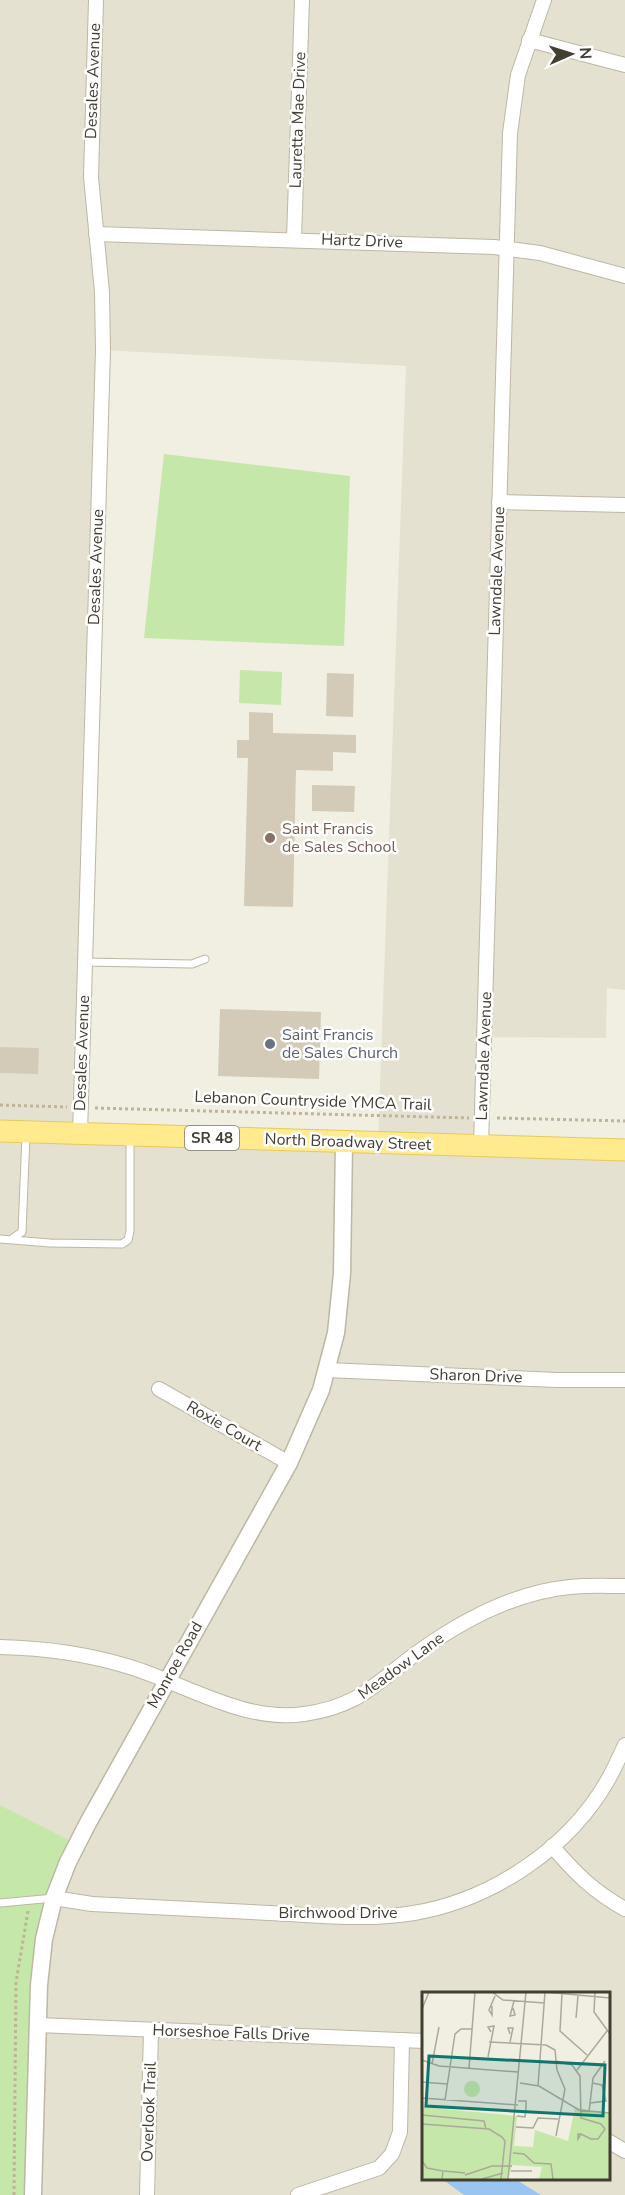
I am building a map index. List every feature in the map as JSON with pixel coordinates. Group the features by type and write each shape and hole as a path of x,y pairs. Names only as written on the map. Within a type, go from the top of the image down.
{"main road":[{"name":"North Broadway Street","path":"0,1131 625,1150"}],"street":[{"name":"Desales Avenue","path":"80,1134 103,350 102,292 91,177 96,0"},
{"name":"Lauretta Mae Drive","path":"294,239 302,0"},
{"name":"Lawndale Avenue","path":"481,1146 510,133 516,87 529,40 544,0"},
{"path":"529,40 625,65"},
{"name":"Hartz Drive","path":"96,234 448,244 540,253 625,276"},
{"path":"499,502 625,505"},
{"name":"Monroe Road","path":"33,2195 39,1985 44,1939 54,1898 85,1828 289,1463 307,1425 327,1370 336,1333 342,1274 344,1143"},
{"name":"Sharon Drive","path":"327,1370 557,1380 625,1380"},
{"name":"Roxie Court","path":"159,1389 289,1463"},
{"name":"Meadow Lane","path":"0,1647 81,1655 130,1667 244,1709 266,1714 300,1715 345,1704 365,1694 459,1624 491,1609 548,1590 571,1587 625,1586"},
{"name":"Birchwood Drive","path":"54,1898 92,1904 321,1916 379,1917 413,1913 447,1905 480,1893 511,1877 552,1846 574,1825 596,1798 609,1778 625,1745"},
{"path":"552,1846 586,1883 625,1909"},
{"name":"Horseshoe Falls Drive","path":"38,2025 422,2041"},
{"name":"Overlook Trail","path":"147,2195 151,2030"},
{"path":"298,2195 379,2168 392,2154 400,2132 402,2040"},
{"path":"610,2142 625,2151"}],"lane":[{"path":"85,962 192,964 205,959"},
{"path":"9,1239 22,1232 26,1132"},
{"path":"0,1239 50,1243 122,1244 128,1240 130,1231 130,1136"},
{"path":"0,1904 54,1898"}],"path":[{"name":"Lebanon Countryside YMCA Trail","path":"0,1105 625,1121"},
{"path":"14,2195 16,1982 30,1900"}],"shaded area":[{"path":"0,0 625,0 625,990 607,988 606,1038 484,1037 481,1145 625,1149 625,2195 33,2195 39,1985 77,1844 0,1805","holes":["103,350 406,366 378,1143 80,1134"]}],"green space":[{"path":"164,454 350,476 344,646 144,638"},
{"path":"240,670 282,672 281,705 239,703"},
{"path":"0,1805 77,1844 44,1939 33,2195 0,2195"}],"water":[{"path":"443,2180 517,2180 541,2195 464,2195"}],"building":[{"path":"327,673 354,674 353,717 326,716"},
{"name":"Saint Francis de Sales School","path":"249,712 273,713 273,733 356,735 356,753 333,752 333,771 296,770 293,907 244,906 248,758 237,758 237,740 249,740"},
{"path":"312,785 355,786 354,812 312,811"},
{"name":"Saint Francis de Sales Church","path":"220,1009 321,1012 319,1079 218,1076"},
{"path":"0,1047 39,1048 38,1074 0,1073"}],"place":[{"name":"Saint Francis de Sales School","path":"270,838"},
{"name":"Saint Francis de Sales Church","path":"270,1044"}]}
